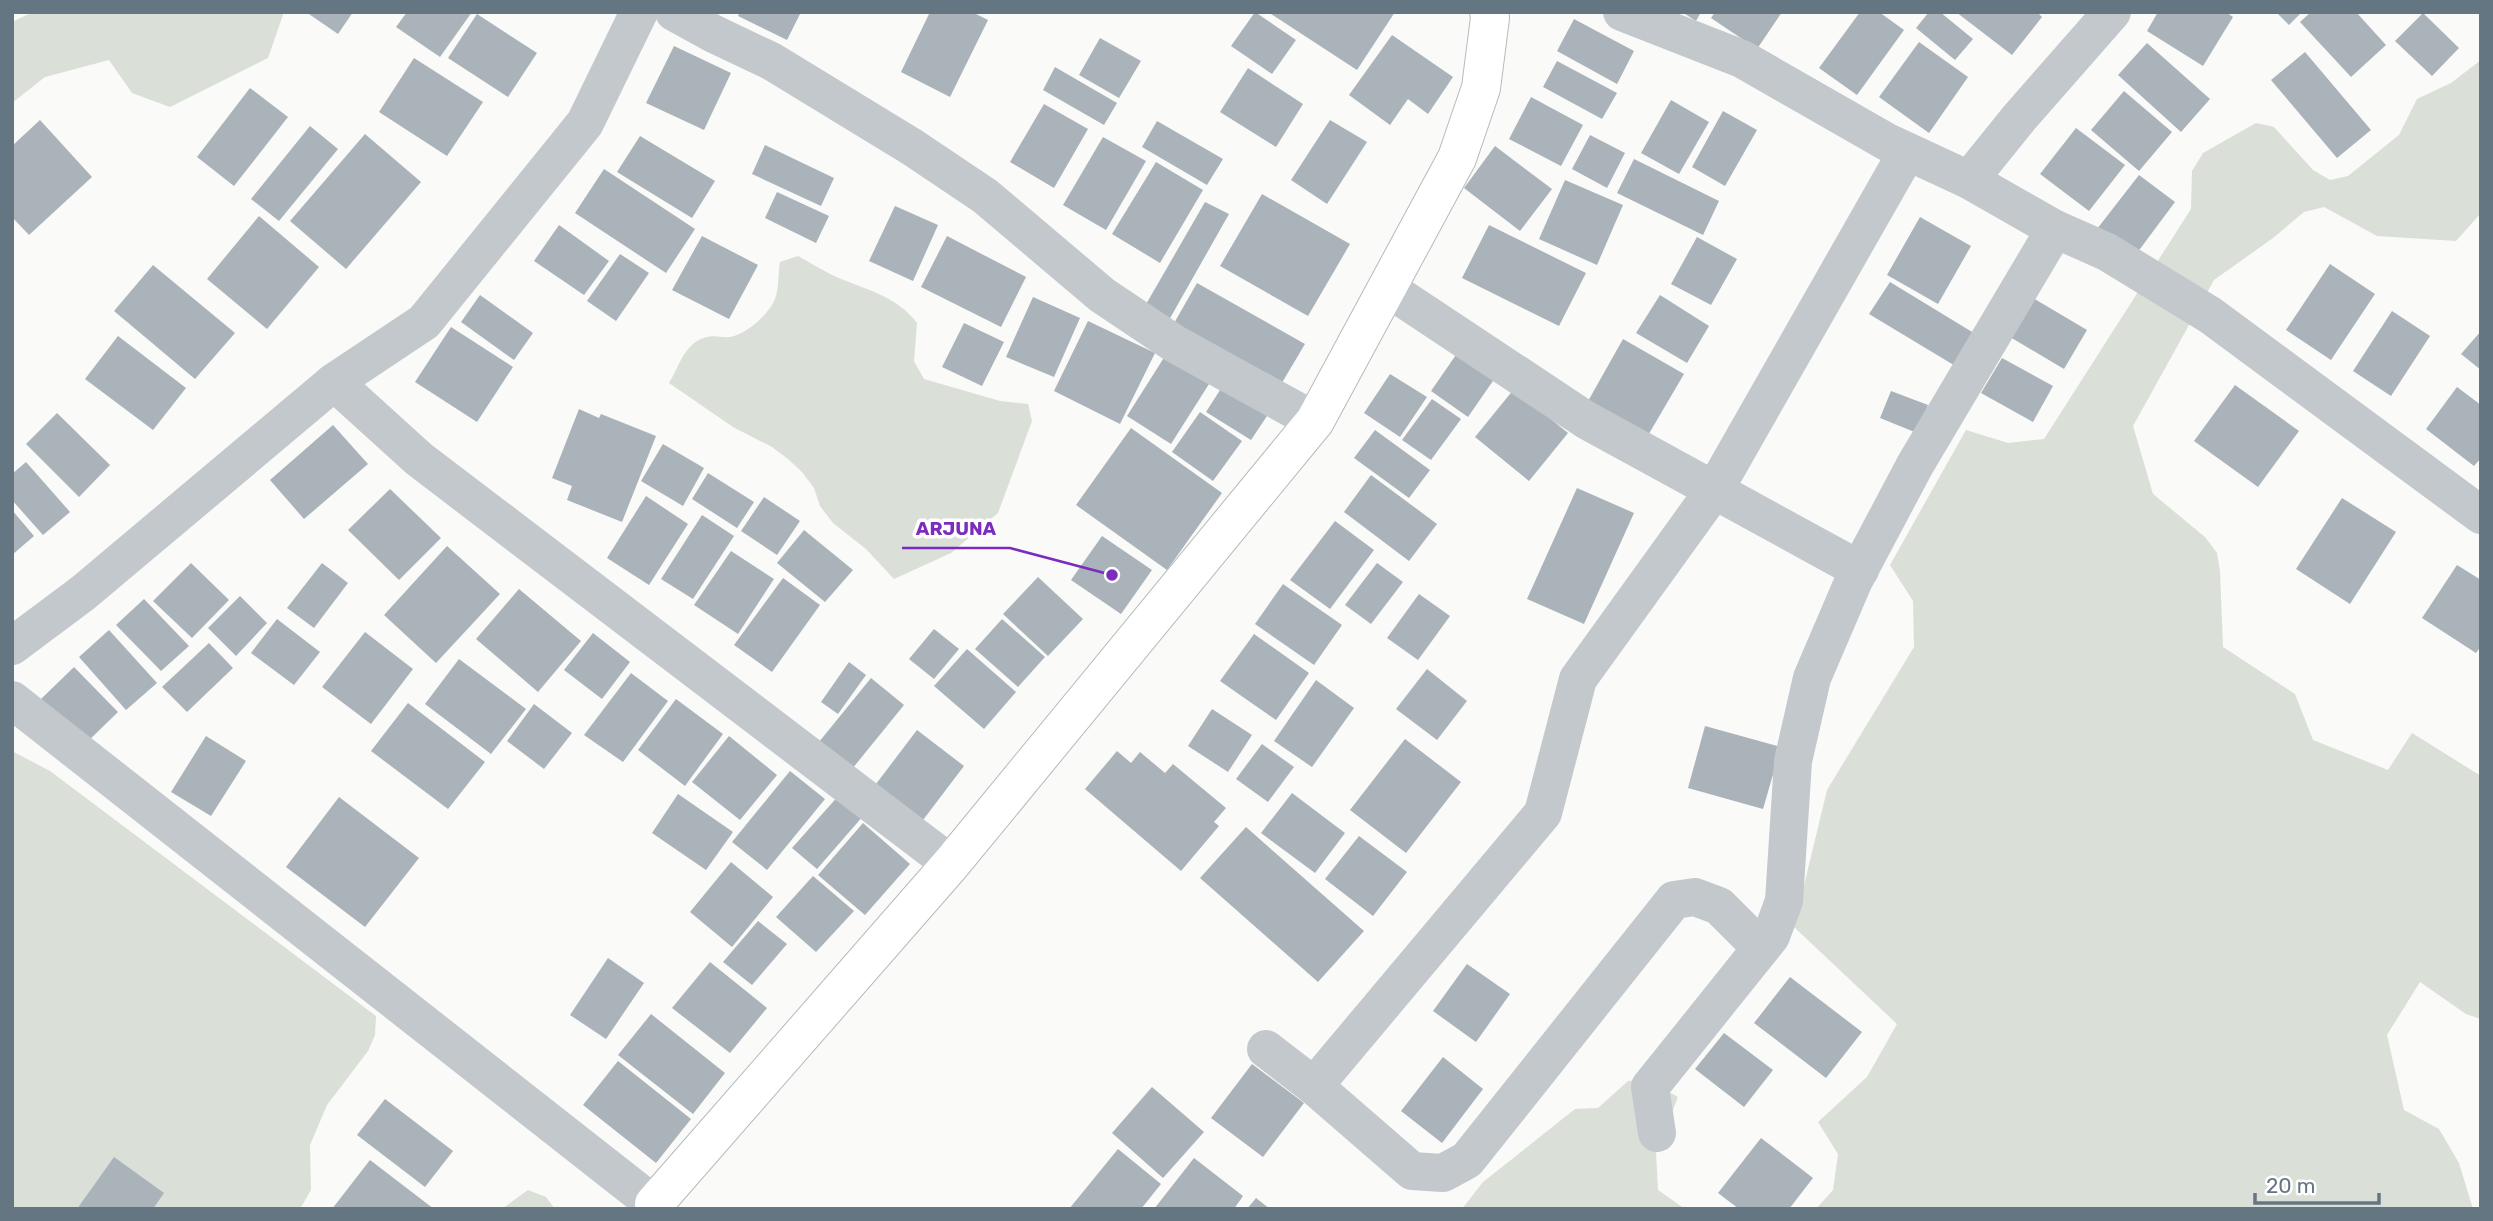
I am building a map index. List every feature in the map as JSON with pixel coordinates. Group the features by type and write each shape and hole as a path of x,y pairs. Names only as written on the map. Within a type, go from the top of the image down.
{"main road":[{"path":"655,1207 951,864 1315,421 1457,158 1481,88 1487,54 1489,12"}],"street":[{"path":"12,646 83,593 334,382 424,322 584,123 639,12"},
{"path":"674,12 771,61 912,147 985,197 1102,296 1175,344 1315,421"},
{"path":"1622,12 1742,59 1907,152 1969,180 2055,229 2108,252 2210,315 2481,515"},
{"path":"1969,180 2019,118 2112,12"},
{"path":"1314,1086 1543,813 1578,679 1715,489 1907,152"},
{"path":"1657,1133 1650,1087 1771,936 1784,901 1793,761 1812,678 1860,570 1915,465 2055,229"},
{"path":"1387,288 1586,419 1860,570"},
{"path":"334,382 419,459 951,864"},
{"path":"12,700 655,1207"},
{"path":"1266,1049 1314,1086 1412,1171 1443,1172 1467,1160 1674,900 1695,897 1719,906 1761,948"}],"shaded area":[{"path":"33,12 284,12 268,58 170,107 132,93 109,60 45,77 12,103 12,22"},
{"path":"2481,60 2481,213 2456,241 2377,236 2324,207 2304,212 2214,280 2133,426 2153,494 2205,537 2217,553 2223,647 2295,694 2313,740 2388,770 2412,733 2481,776 2481,1019 2466,1014 2420,982 2387,1035 2404,1110 2439,1129 2459,1163 2473,1209 1816,1209 1833,1190 1838,1154 1818,1122 1867,1077 1897,1024 1794,927 1827,790 1914,647 1913,601 1890,565 1966,430 2008,443 2044,439 2191,209 2192,171 2203,153 2256,123 2274,127 2313,170 2330,180 2348,176 2399,135 2417,99 2451,83"},
{"path":"798,256 832,275 889,299 909,313 917,323 914,361 924,379 1000,401 1028,404 1032,421 998,513 951,553 894,579 866,549 833,523 820,506 814,488 788,459 772,447 733,427 669,383 693,344 708,337 736,335 750,328 762,317 775,299 780,262"},
{"path":"12,751 50,771 376,1016 375,1035 368,1051 327,1105 310,1145 311,1190 300,1209 12,1209"},
{"path":"1646,1079 1678,1097 1656,1153 1658,1190 1685,1209 1462,1209 1483,1182 1575,1109 1598,1108 1628,1081"},
{"path":"528,1190 546,1197 555,1209 502,1209"}],"building":[{"path":"306,12 353,12 338,34"},
{"path":"407,12 472,12 440,57 396,27"},
{"path":"740,12 801,12 787,40 738,16"},
{"path":"930,12 972,12 988,20 950,97 901,72"},
{"path":"1255,12 1296,40 1272,74 1231,46"},
{"path":"1268,12 1395,12 1357,70"},
{"path":"1682,12 1701,12 1696,21"},
{"path":"1715,12 1782,12 1757,49 1711,18"},
{"path":"1860,12 1879,12 1904,30 1857,95 1819,68"},
{"path":"1929,12 1940,12 1973,39 1955,60 1916,28"},
{"path":"1956,12 2037,12 2042,17 2012,55"},
{"path":"2158,12 2226,12 2233,17 2203,66 2147,31"},
{"path":"2276,12 2302,12 2289,25"},
{"path":"2311,12 2356,12 2386,45 2351,77 2300,22"},
{"path":"2423,13 2459,48 2432,76 2395,41"},
{"path":"477,14 537,53 508,97 448,58"},
{"path":"1574,19 1634,51 1617,84 1557,51"},
{"path":"1392,35 1453,77 1428,114 1408,99 1390,125 1349,95"},
{"path":"1100,38 1141,61 1119,98 1079,75"},
{"path":"1919,42 1968,77 1929,133 1879,97"},
{"path":"2147,43 2210,99 2181,132 2118,75"},
{"path":"674,46 731,73 704,130 646,103"},
{"path":"2305,52 2371,130 2337,158 2271,80"},
{"path":"414,58 483,102 447,156 379,112"},
{"path":"1557,61 1617,93 1602,119 1543,87"},
{"path":"1055,67 1117,103 1104,125 1043,90"},
{"path":"1248,68 1303,104 1276,147 1220,112"},
{"path":"250,88 288,117 234,186 197,157"},
{"path":"2124,91 2172,132 2139,171 2091,130"},
{"path":"1531,97 1583,125 1561,166 1509,139"},
{"path":"1671,100 1709,122 1679,174 1641,153"},
{"path":"1044,104 1088,129 1054,188 1010,162"},
{"path":"1723,111 1757,130 1725,186 1692,167"},
{"path":"40,120 92,177 29,235 12,217 12,146"},
{"path":"1330,120 1367,142 1327,204 1291,180"},
{"path":"1157,121 1223,159 1207,185 1142,147"},
{"path":"310,126 338,149 279,221 251,199"},
{"path":"2076,128 2125,165 2089,211 2040,174"},
{"path":"365,134 421,182 346,269 290,221"},
{"path":"1590,135 1625,153 1607,188 1572,169"},
{"path":"640,136 715,181 692,218 617,172"},
{"path":"1103,137 1146,161 1106,230 1063,205"},
{"path":"765,145 834,178 821,206 752,174"},
{"path":"1495,146 1552,189 1520,231 1464,188"},
{"path":"1634,159 1719,201 1703,235 1617,193"},
{"path":"1156,162 1203,190 1160,263 1112,234"},
{"path":"604,169 695,229 666,273 575,213"},
{"path":"2139,175 2175,202 2134,257 2097,229"},
{"path":"1565,180 1623,205 1597,265 1539,239"},
{"path":"777,192 829,216 816,243 765,218"},
{"path":"1262,194 1350,244 1308,316 1220,266"},
{"path":"1205,202 1229,214 1169,320 1145,306"},
{"path":"895,206 938,225 913,281 869,261"},
{"path":"259,216 319,267 267,329 207,279"},
{"path":"1920,217 1971,246 1938,304 1887,275"},
{"path":"559,225 609,261 584,295 534,261"},
{"path":"1489,225 1586,273 1559,326 1462,278"},
{"path":"702,236 758,265 729,319 672,290"},
{"path":"947,236 1026,277 1001,327 921,287"},
{"path":"1697,237 1737,259 1711,305 1671,284"},
{"path":"620,254 649,273 616,321 587,301"},
{"path":"2330,264 2375,294 2331,360 2286,330"},
{"path":"153,265 235,333 195,379 114,311"},
{"path":"1890,282 1982,338 1962,370 1869,314"},
{"path":"1197,283 1305,344 1280,386 1173,325"},
{"path":"480,295 533,333 514,360 461,322"},
{"path":"1660,295 1709,326 1687,363 1636,333"},
{"path":"1033,297 1080,318 1054,377 1006,357"},
{"path":"2033,298 2087,330 2064,369 2010,337"},
{"path":"2392,311 2430,336 2391,396 2353,371"},
{"path":"1088,321 1155,353 1120,424 1054,391"},
{"path":"964,323 1004,342 982,386 942,367"},
{"path":"451,327 513,367 477,422 415,382"},
{"path":"2481,331 2481,370 2461,354"},
{"path":"118,336 186,388 153,430 85,379"},
{"path":"1623,339 1684,374 1647,437 1587,403"},
{"path":"1458,352 1495,378 1468,417 1431,391"},
{"path":"1165,356 1209,384 1171,444 1127,416"},
{"path":"2002,358 2053,386 2033,422 1981,393"},
{"path":"1390,374 1427,397 1400,437 1364,413"},
{"path":"2235,385 2299,431 2258,487 2194,441"},
{"path":"1222,387 1267,416 1251,440 1206,412"},
{"path":"2457,387 2481,405 2481,458 2474,466 2426,429"},
{"path":"1514,389 1568,433 1529,481 1475,437"},
{"path":"1891,391 1928,405 1917,433 1880,418"},
{"path":"1432,399 1461,419 1431,460 1402,440"},
{"path":"579,409 599,418 601,414 656,436 622,522 567,500 572,486 552,478"},
{"path":"1200,412 1242,441 1213,481 1172,452"},
{"path":"57,413 110,465 79,497 26,444"},
{"path":"333,425 368,464 304,519 270,480"},
{"path":"1131,428 1222,493 1167,570 1076,505"},
{"path":"1375,430 1430,470 1409,498 1354,458"},
{"path":"663,444 704,468 683,506 641,481"},
{"path":"26,462 70,512 43,535 12,500 12,474"},
{"path":"708,473 754,502 737,528 692,499"},
{"path":"1371,475 1437,524 1409,561 1344,512"},
{"path":"1577,488 1634,513 1584,624 1527,599"},
{"path":"390,489 441,538 399,580 348,530"},
{"path":"646,496 688,524 649,585 607,558"},
{"path":"764,497 800,521 777,555 741,531"},
{"path":"2342,498 2396,532 2350,604 2296,569"},
{"path":"12,510 34,536 12,555"},
{"path":"702,515 734,536 693,599 661,579"},
{"path":"1335,521 1374,550 1330,609 1290,580"},
{"path":"804,530 853,570 825,602 777,563"},
{"path":"1102,536 1152,570 1121,614 1071,580"},
{"path":"447,546 500,594 436,663 384,615"},
{"path":"731,551 774,579 738,634 694,605"},
{"path":"191,563 229,600 192,638 153,601"},
{"path":"322,563 348,583 314,628 287,608"},
{"path":"1377,563 1403,582 1371,624 1345,605"},
{"path":"2457,565 2481,580 2481,646 2476,653 2422,618"},
{"path":"1038,577 1083,619 1048,656 1003,614"},
{"path":"783,578 820,605 772,672 734,645"},
{"path":"1283,584 1342,625 1314,665 1255,624"},
{"path":"519,589 581,641 538,692 476,639"},
{"path":"1419,594 1450,616 1418,660 1387,638"},
{"path":"240,596 267,623 236,656 208,628"},
{"path":"144,599 189,646 161,671 116,625"},
{"path":"277,619 320,652 294,685 251,653"},
{"path":"1002,619 1045,657 1018,687 975,649"},
{"path":"934,629 959,649 934,679 909,659"},
{"path":"109,630 157,683 126,710 79,657"},
{"path":"365,632 413,669 371,724 322,687"},
{"path":"593,633 630,662 602,699 564,670"},
{"path":"1254,634 1309,673 1276,720 1220,681"},
{"path":"209,643 233,668 187,712 162,687"},
{"path":"967,649 1016,692 984,729 934,686"},
{"path":"459,659 526,709 491,754 425,704"},
{"path":"849,662 866,675 838,714 821,702"},
{"path":"74,667 118,712 85,744 41,699"},
{"path":"1427,669 1467,701 1437,740 1396,709"},
{"path":"631,673 668,701 623,762 584,735"},
{"path":"871,678 904,705 852,769 819,742"},
{"path":"1316,680 1354,708 1312,767 1274,741"},
{"path":"676,699 723,734 685,786 638,750"},
{"path":"408,703 485,762 448,809 371,751"},
{"path":"534,704 572,733 544,769 507,741"},
{"path":"1212,709 1252,735 1228,772 1188,746"},
{"path":"1705,726 1781,747 1763,809 1688,788"},
{"path":"917,730 964,766 923,820 876,784"},
{"path":"206,736 246,761 211,816 171,792"},
{"path":"729,736 777,775 740,820 692,782"},
{"path":"1405,739 1461,782 1406,853 1350,810"},
{"path":"1262,744 1294,767 1268,802 1236,779"},
{"path":"1117,751 1131,763 1140,752 1165,773 1173,764 1226,808 1214,822 1219,826 1181,871 1085,789"},
{"path":"790,771 825,799 767,870 732,842"},
{"path":"1292,793 1345,833 1315,873 1261,833"},
{"path":"678,794 733,832 706,870 652,833"},
{"path":"840,794 864,815 817,869 792,848"},
{"path":"339,797 419,858 365,927 286,867"},
{"path":"863,823 910,864 865,915 818,875"},
{"path":"1246,827 1364,931 1318,982 1200,878"},
{"path":"1359,836 1407,872 1373,916 1325,879"},
{"path":"731,862 773,897 732,947 690,912"},
{"path":"813,876 854,911 816,952 776,917"},
{"path":"758,921 787,944 752,985 723,962"},
{"path":"608,958 644,983 606,1039 570,1015"},
{"path":"710,962 767,1008 730,1053 672,1008"},
{"path":"1467,964 1510,994 1476,1042 1433,1011"},
{"path":"1790,977 1862,1032 1826,1078 1754,1023"},
{"path":"651,1014 725,1073 693,1114 618,1055"},
{"path":"1724,1033 1773,1070 1744,1107 1695,1069"},
{"path":"1443,1057 1483,1089 1442,1143 1401,1111"},
{"path":"618,1061 691,1119 656,1163 583,1105"},
{"path":"1252,1064 1304,1103 1263,1157 1211,1118"},
{"path":"1152,1087 1204,1132 1163,1178 1112,1133"},
{"path":"385,1099 453,1151 425,1187 357,1135"},
{"path":"1761,1138 1813,1178 1789,1209 1739,1209 1718,1193"},
{"path":"1118,1149 1161,1184 1141,1209 1069,1209"},
{"path":"114,1157 164,1193 153,1209 77,1209"},
{"path":"1194,1158 1243,1196 1234,1209 1154,1209"},
{"path":"370,1160 434,1209 332,1209"},
{"path":"1256,1198 1270,1209 1247,1209"}],"place":[{"name":"ARJUNA","path":"1112,575"}]}
